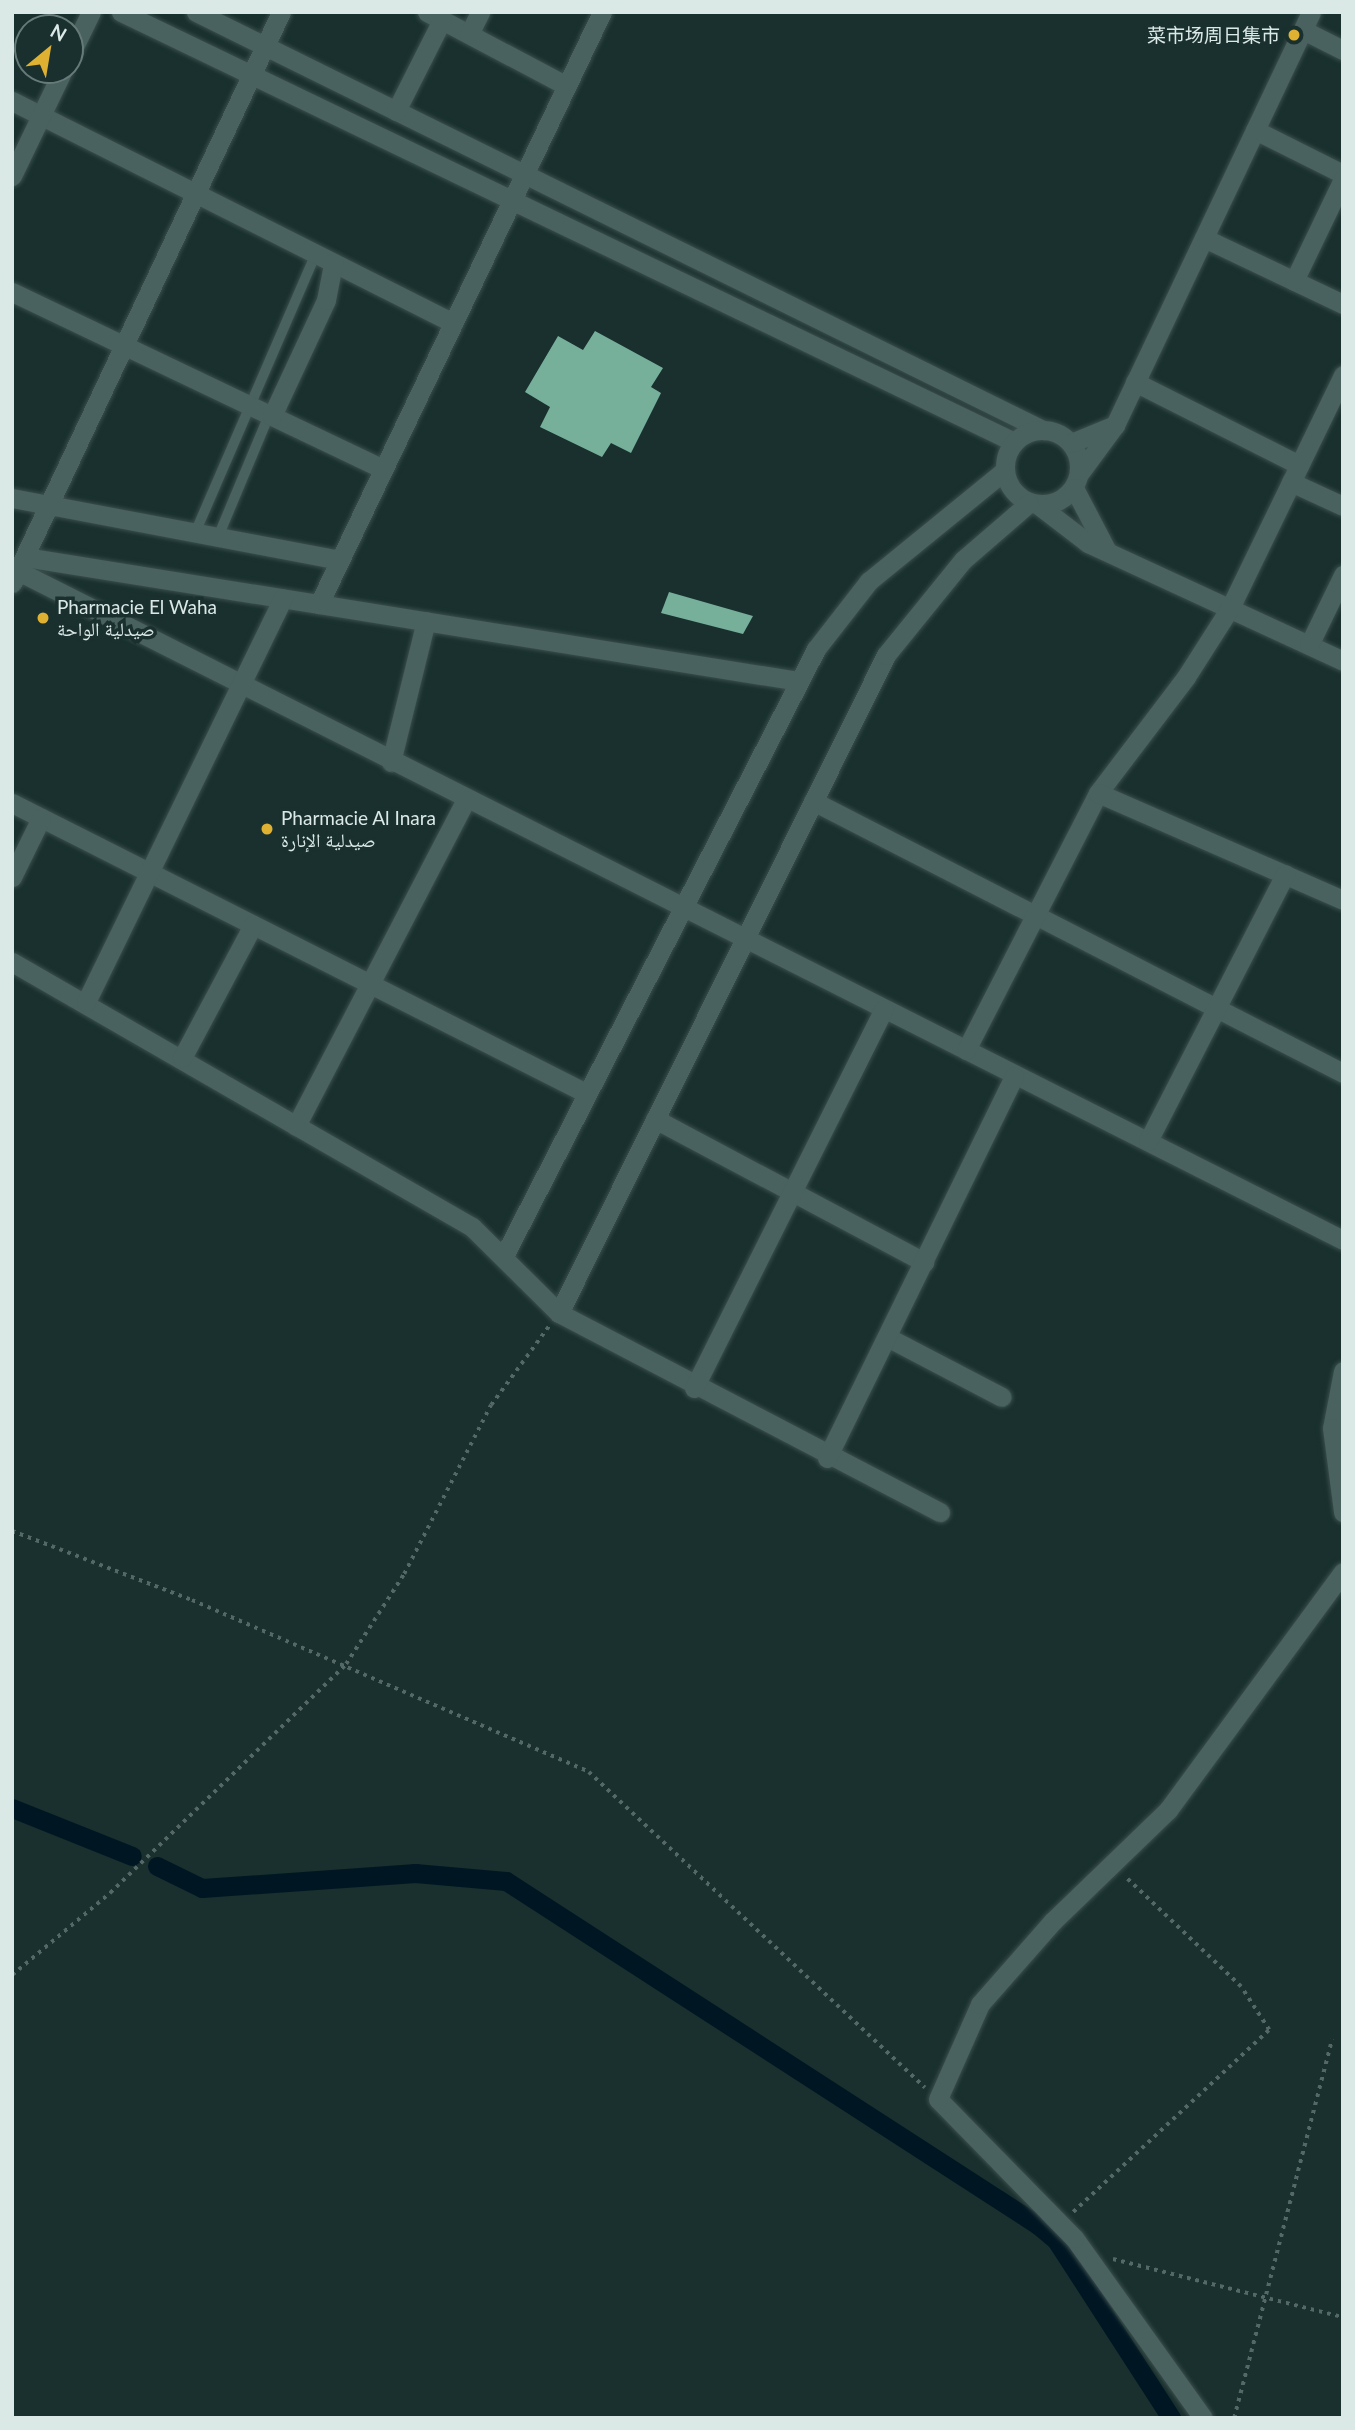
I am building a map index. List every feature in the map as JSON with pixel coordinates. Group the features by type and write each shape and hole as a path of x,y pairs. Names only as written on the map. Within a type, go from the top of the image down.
{"street":[{"path":"121,12 1014,442 1043,430"},
{"path":"196,12 1071,443 1115,425"},
{"path":"18,570 281,12"},
{"path":"469,34 480,12"},
{"path":"319,604 602,12"},
{"path":"396,111 435,16 567,86"},
{"path":"559,1313 813,801 905,627 963,560 1033,504 1061,500 1077,481 1115,425 1307,21 1343,50"},
{"path":"12,176 56,84"},
{"path":"12,101 453,323"},
{"path":"1255,130 1343,176 1294,281"},
{"path":"1204,238 1343,304"},
{"path":"270,415 326,300 325,258"},
{"path":"12,292 383,469"},
{"path":"966,1050 1098,793 1186,677 1230,608 1343,376"},
{"path":"1135,382 1295,474 1343,506"},
{"path":"505,1254 798,681 853,597 1004,471 1014,442"},
{"path":"1071,443 1077,481 1107,551"},
{"path":"1004,471 1012,491 1107,551 1343,661"},
{"path":"12,498 339,560"},
{"path":"18,570 283,598 798,681"},
{"path":"18,570 681,910 744,939 1343,1240"},
{"path":"1309,645 1343,575"},
{"path":"86,1002 283,598"},
{"path":"391,762 426,621"},
{"path":"1098,793 1343,900"},
{"path":"296,1126 466,800"},
{"path":"813,801 1343,1073"},
{"path":"12,803 586,1093"},
{"path":"12,877 41,818"},
{"path":"1148,1141 1286,874"},
{"path":"182,1058 253,925"},
{"path":"12,962 86,1002 472,1227 505,1254 532,1291 559,1313 827,1458 940,1512"},
{"path":"694,1388 789,1191 883,1010"},
{"path":"827,1458 1014,1076"},
{"path":"655,1119 924,1262"},
{"path":"888,1338 1002,1397"},
{"path":"1343,1371 1332,1428 1343,1512"},
{"path":"1203,2418 1090,2257 939,2099 980,2004 1168,1810 1343,1572"}],"lane":[{"path":"195,533 247,404 325,258"},
{"path":"218,537 270,415"}],"path":[{"path":"12,1975 110,1893 346,1664 404,1574 491,1405 559,1313"},
{"path":"12,1531 346,1664 589,1772 939,2099"},
{"path":"1060,2223 1269,2030 1241,1987 1113,1864"},
{"path":"1234,2418 1332,2039"},
{"path":"1090,2257 1147,2264 1266,2294 1343,2317"}],"building":[{"path":"595,331 663,368 651,387 661,393 631,453 611,443 602,457 540,427 550,407 525,392 558,336 583,350"},
{"path":"669,592 753,616 743,634 661,613"}],"waterway":[{"path":"12,1808 132,1856"},
{"path":"157,1866 202,1888 415,1873 506,1881 1038,2225 1056,2240 1171,2418"}],"place":[{"name":"菜市场周日集市","path":"1294,35"},
{"name":"Pharmacie El Waha صيدلية الواحة","path":"43,618"},
{"name":"Pharmacie Al Inara صيدلية الإنارة","path":"267,829"}]}
